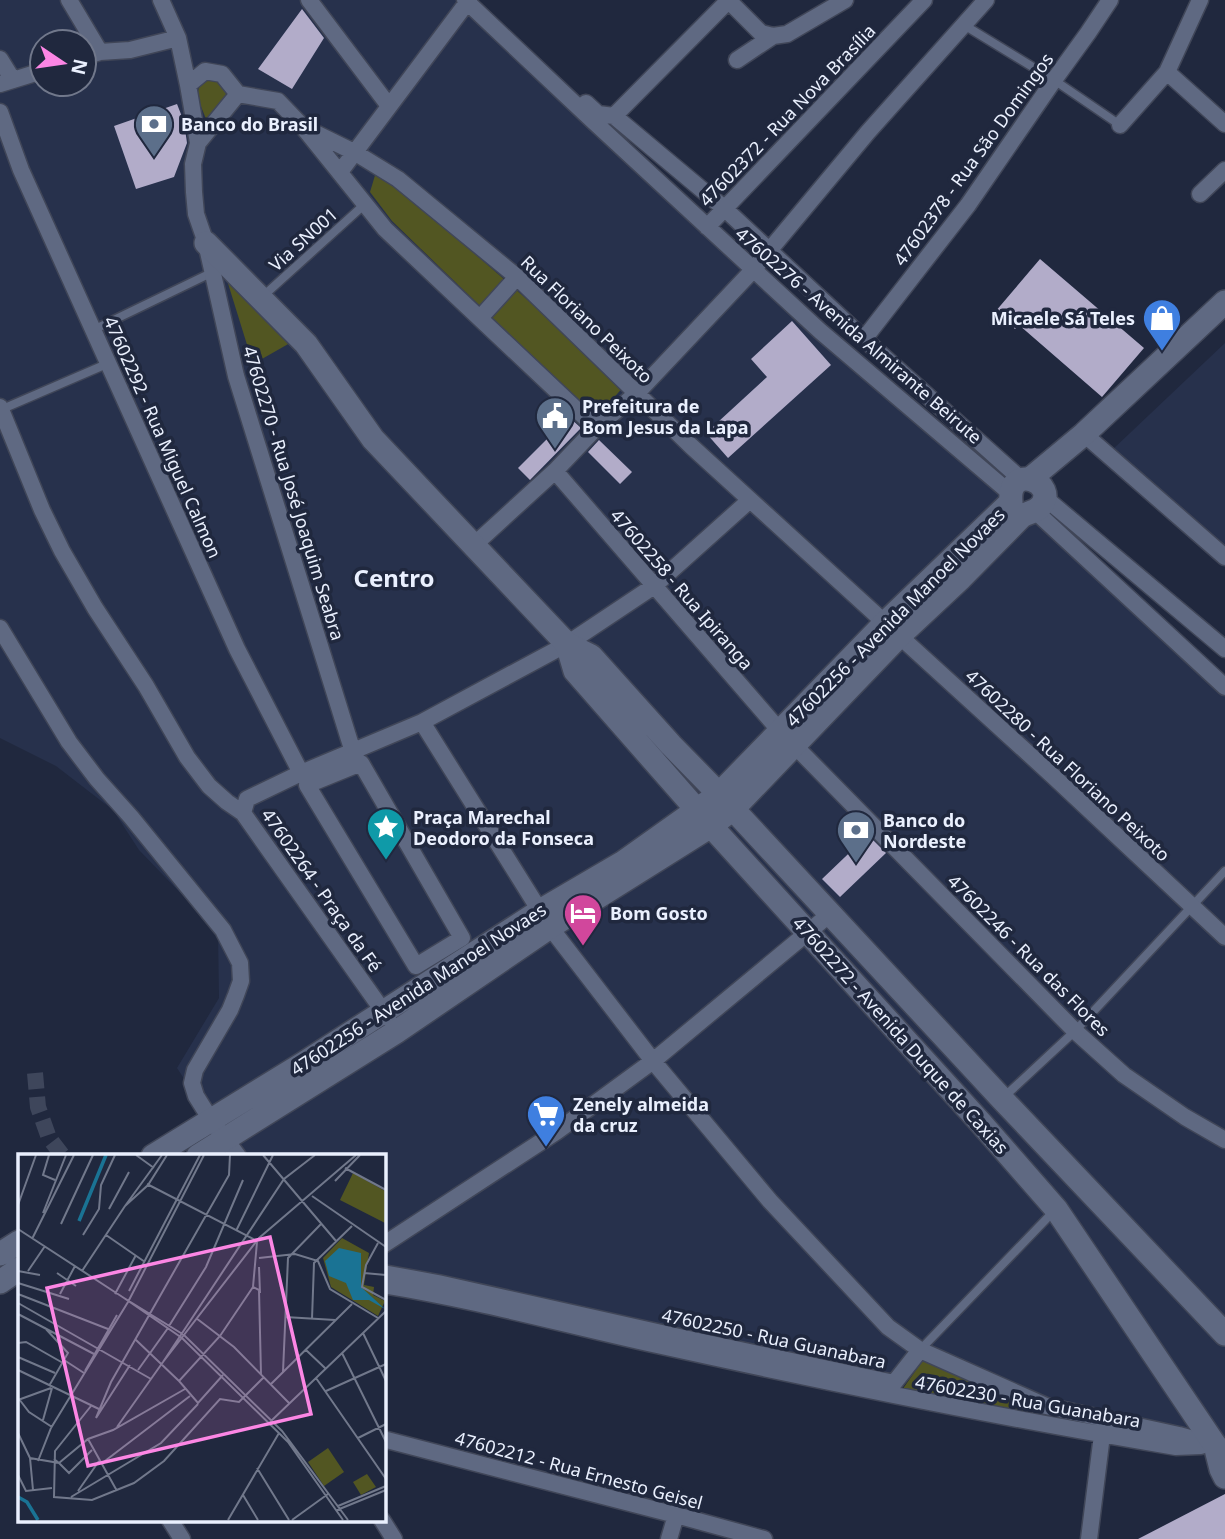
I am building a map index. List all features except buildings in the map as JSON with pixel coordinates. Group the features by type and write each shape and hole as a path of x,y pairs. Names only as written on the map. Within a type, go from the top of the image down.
{"street":[{"path":"69,0 81,28"},
{"name":"47602270 - Rua José Joaquim Seabra","path":"161,0 178,38 188,85 198,143 194,164 196,214 206,243 236,376 353,752"},
{"path":"309,0 389,106"},
{"path":"845,0 787,34 773,36 761,33 728,0 601,117 725,209 1028,495 1225,649"},
{"name":"47602372 - Rua Nova Brasília","path":"707,227 924,0"},
{"path":"474,545 555,471 596,428 637,393 753,270 869,132 986,0"},
{"name":"47602378 - Rua São Domingos","path":"864,339 968,205 1110,0"},
{"path":"1120,125 1167,72 1200,0"},
{"path":"340,172 469,1"},
{"name":"47602276 - Avenida Almirante Beirute","path":"469,1 601,117 707,227 820,331 1028,495 1225,687"},
{"path":"737,60 773,36"},
{"path":"98,54 130,50 178,38"},
{"path":"0,59 6,82 28,75"},
{"path":"188,85 205,71 222,74 238,94 198,143"},
{"path":"1167,72 1225,124"},
{"name":"Rua Floriano Peixoto","path":"238,94 278,101 303,127 385,229 596,428"},
{"name":"47602292 - Rua Miguel Calmon","path":"0,112 21,170 237,649 308,777 307,785 416,966 462,938 361,763 308,777"},
{"name":"Rua Floriano Peixoto","path":"303,127 354,152 398,179 516,277 750,500 892,629"},
{"path":"1200,194 1225,170"},
{"name":"47602272 - Avenida Duque de Caxias","path":"206,243 306,344 373,439 566,644 591,656 1002,1100 1225,1334"},
{"path":"480,318 516,277"},
{"path":"1088,438 1225,302"},
{"path":"1088,438 1225,318"},
{"path":"1,411 42,510 95,608 146,686 187,757 209,786 243,813"},
{"path":"1088,438 1225,557"},
{"name":"47602256 - Avenida Manoel Novaes","path":"226,1143 304,1063 384,1011 545,919 726,802 892,629 1088,438"},
{"name":"47602258 - Rua Ipiranga","path":"555,471 787,738"},
{"name":"47602264 - Praça da Fé","path":"396,1032 384,1011 243,813 247,799 308,777 353,752 422,722 566,644 654,586 750,500"},
{"path":"0,628 69,742 223,930 240,963 241,981 236,995 195,1070 192,1083 196,1096 226,1143"},
{"name":"47602280 - Rua Floriano Peixoto","path":"892,629 1225,937"},
{"name":"47602272 - Avenida Duque de Caxias","path":"566,644 575,671 1056,1209 1222,1447 1221,1469 1225,1477"},
{"path":"422,722 545,919 653,1061 770,1201 888,1326 920,1350 1046,1406 1222,1447"},
{"name":"47602246 - Rua das Flores","path":"787,738 1075,1031 1124,1075 1185,1118 1225,1140"},
{"path":"385,1244 556,1132 653,1061 830,914"},
{"name":"47602256 - Avenida Manoel Novaes","path":"226,1143 396,1032 545,919"},
{"path":"164,1154 226,1143"},
{"path":"202,1154 226,1143"},
{"path":"1056,1209 1078,1180"},
{"path":"0,1282 14,1259"},
{"name":"47602250 - Rua Guanabara","path":"385,1273 684,1338 892,1389 920,1350"},
{"name":"47602230 - Rua Guanabara","path":"385,1285 431,1293 656,1345 892,1389 1102,1435 1176,1447 1222,1447"},
{"path":"1089,1539 1102,1435"},
{"name":"47602212 - Rua Ernesto Geisel","path":"385,1440 764,1539"},
{"path":"669,1539 676,1514"},
{"path":"171,1522 181,1539"},
{"path":"383,1522 394,1539"}],"lane":[{"path":"964,24 1120,125"},
{"name":"Via SN001","path":"261,298 365,204"},
{"path":"93,330 213,272"},
{"path":"1,411 108,363"},
{"path":"1002,1100 1075,1031 1225,871"},
{"path":"920,1350 1056,1209"}],"shaded area":[{"path":"0,0 465,0 1026,513 1225,687 1225,1440 1046,1406 920,1351 894,1383 385,1273 385,1154 236,1154 177,1068 219,998 218,932 139,850 113,810 56,766 0,738"},
{"path":"1225,343 1225,550 1111,451"}],"green space":[{"path":"206,79 216,79 227,91 226,98 207,122 198,94"},
{"path":"376,172 394,183 625,385 596,418 392,221 370,192"},
{"path":"226,277 290,343 253,364"},
{"path":"923,1360 1034,1409 1028,1413 902,1390"}],"tunnel":[{"path":"35,1073 38,1107 49,1138 61,1154"}],"place":[{"name":"Banco do Brasil","path":"154,158"},
{"name":"Micaele Sá Teles","path":"1162,352"},
{"name":"Prefeitura de Bom Jesus da Lapa","path":"555,450"},
{"name":"Praça Marechal Deodoro da Fonseca","path":"386,861"},
{"name":"Banco do Nordeste","path":"856,864"},
{"name":"Bom Gosto","path":"583,947"},
{"name":"Zenely almeida da cruz","path":"546,1148"}],"district":[{"name":"Centro","path":"394,577"}]}
